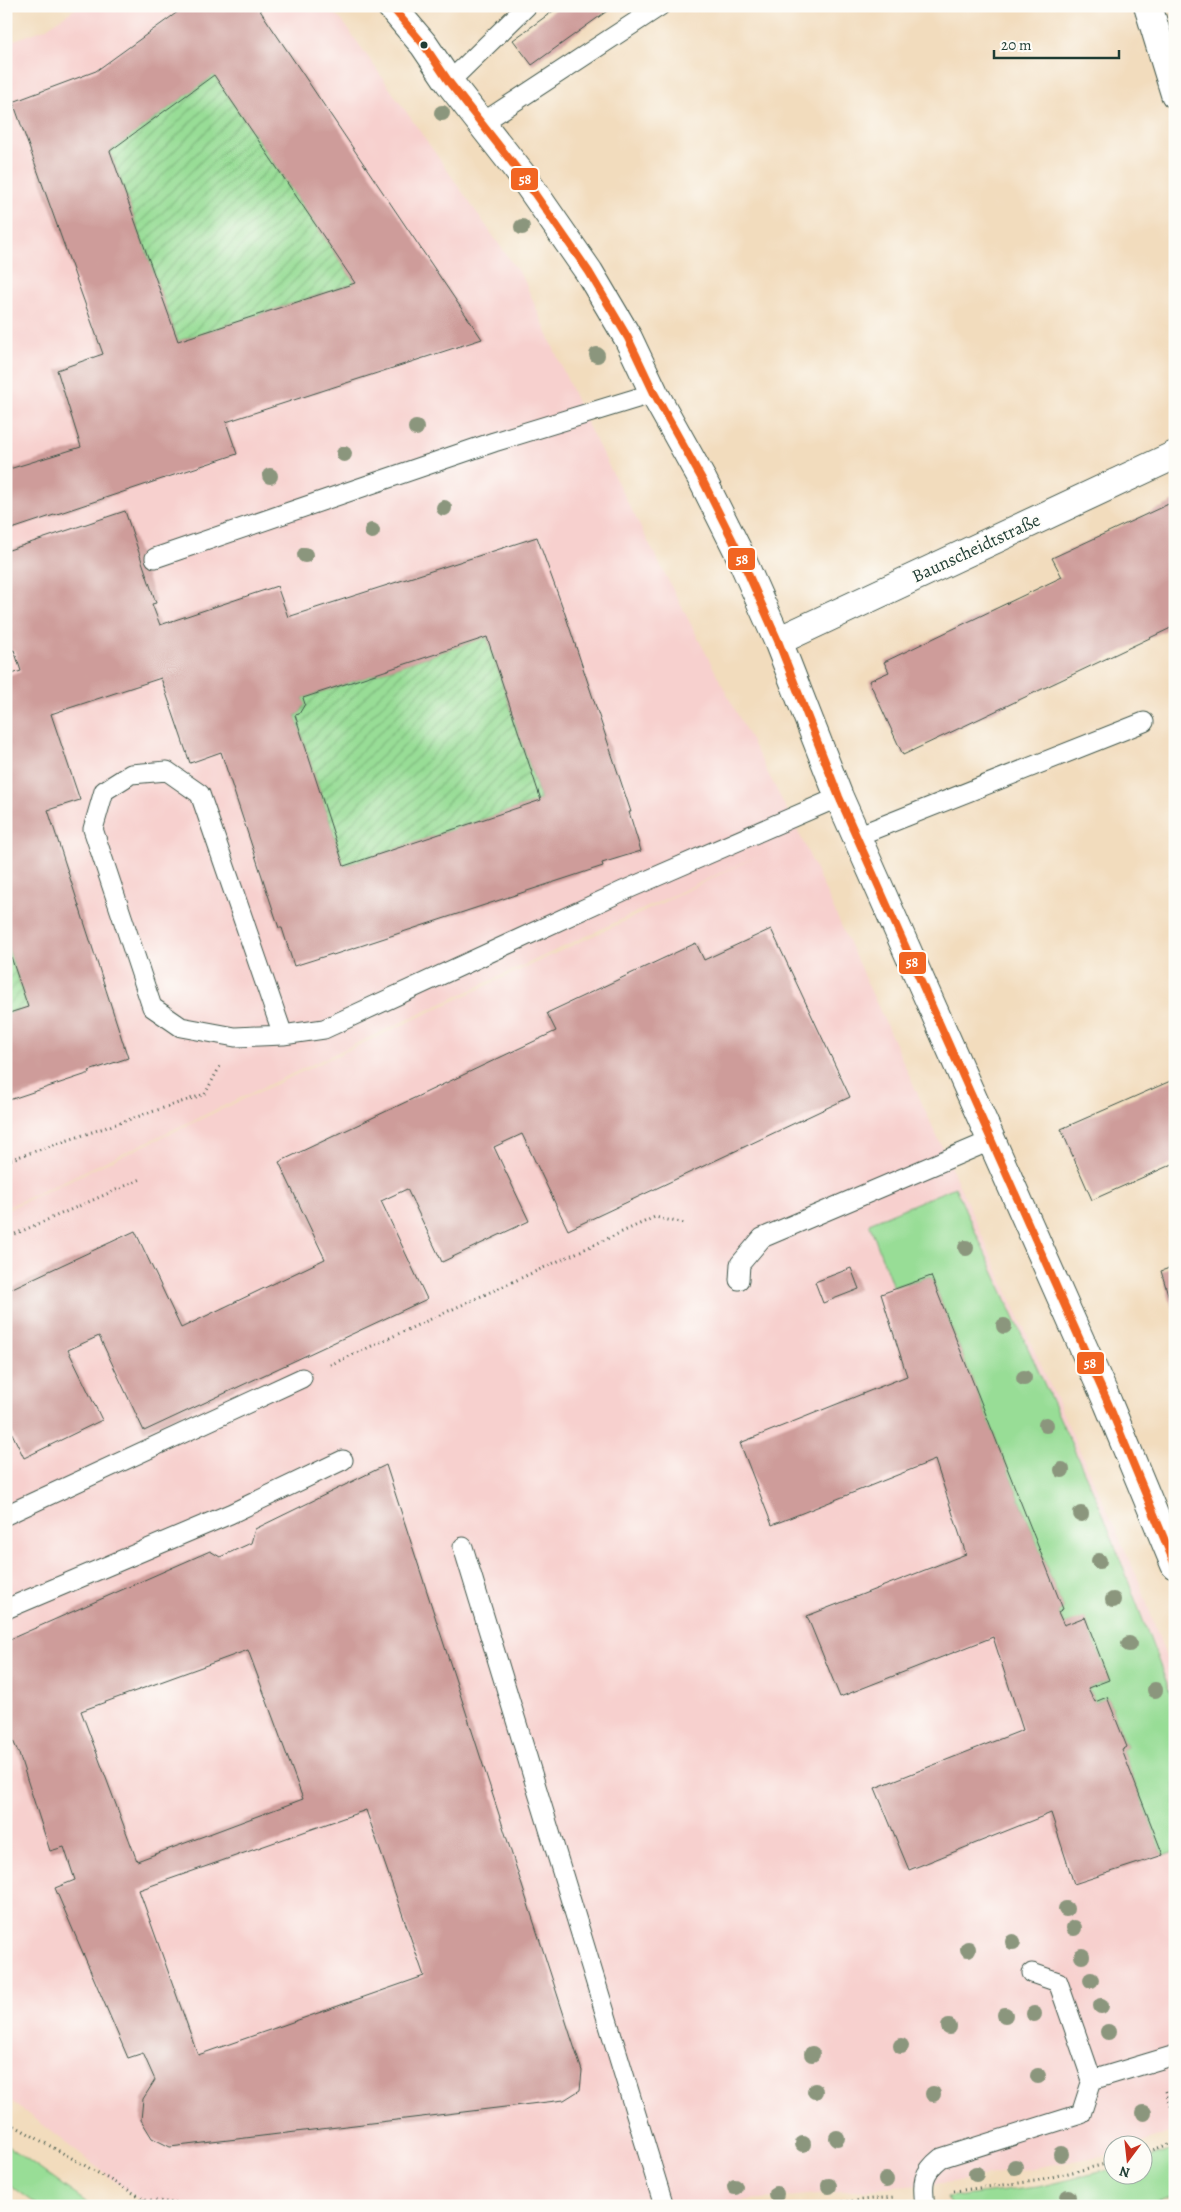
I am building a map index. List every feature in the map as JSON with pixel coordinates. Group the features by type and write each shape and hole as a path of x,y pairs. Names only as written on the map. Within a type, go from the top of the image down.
{"street":[{"path":"391,6 424,45 521,174 589,272 628,338 654,394 703,481 738,551 778,641 839,797 968,1086 990,1141 1108,1403 1175,1565"},
{"path":"1148,6 1175,94"},
{"name":"Baunscheidtstraße","path":"778,641 1175,455"}],"lane":[{"path":"450,82 527,6"},
{"path":"482,123 660,6"},
{"path":"155,558 494,442 654,394"},
{"path":"857,836 1144,722"},
{"path":"283,1035 200,794 167,771 131,774 104,791 92,829 152,1007 181,1027 235,1037 283,1035 324,1029 623,891 839,797"},
{"path":"739,1280 740,1264 762,1238 990,1141"},
{"path":"6,1515 302,1378"},
{"path":"6,1609 230,1514 343,1460"},
{"path":"463,1547 664,2206"},
{"path":"924,2200 924,2177 931,2166 941,2158 1081,2114 1092,2080 1058,1982 1032,1973"},
{"path":"1092,2080 1175,2055"}],"path":[{"path":"6,1161 205,1094 235,1037"},
{"path":"6,1238 141,1179"},
{"path":"302,1378 655,1216 685,1224"},
{"path":"6,2121 144,2199 195,2206"},
{"path":"1154,2149 1175,2142"},
{"path":"802,2206 924,2200 1035,2181 1104,2164"},
{"path":"144,2199 144,2206"}],"shaded area":[{"path":"79,6 326,6 344,23 524,280 583,416 800,835 1139,1581 1175,1683 1175,2131 1154,2139 1154,2134 1104,2134 1104,2156 953,2182 705,2204 147,2206 6,2097 6,1210 629,919 763,853 6,1208 6,43 45,29"}],"green space":[{"path":"214,75 355,283 178,341 110,151"},
{"path":"487,637 541,800 344,866 295,715 299,714 305,704 303,698"},
{"path":"6,942 28,1007 6,1014"},
{"path":"955,1187 1101,1509 1175,1705 1175,1851 1163,1855 1122,1750 1127,1747 1107,1697 1095,1702 1088,1688 1109,1680 1085,1618 1064,1625 1058,1612 1063,1609 931,1276 893,1287 869,1223"},
{"path":"6,2145 90,2206 39,2206 6,2182"},
{"path":"1175,2149 1175,2195 1140,2206 950,2206 947,2198 1038,2187 1104,2171 1104,2184 1154,2184 1154,2156"}],"building":[{"path":"186,6 257,6 482,339 226,422 237,454 6,531 6,470 81,447 57,370 103,354 13,102 96,71","holes":["214,75 355,283 178,341 110,151"]},
{"path":"560,6 614,6 532,65 513,40"},
{"path":"1175,501 1175,626 903,755 869,681 889,672 884,662 1062,577 1052,558"},
{"path":"125,511 156,603 152,604 160,625 277,586 288,617 537,537 564,611 631,812 629,812 641,851 602,863 603,866 333,955 294,966 282,928 279,928 221,752 190,763 161,678 51,714 80,800 48,810 128,1058 89,1071 90,1073 6,1101 6,1014 28,1007 6,942 6,676 21,671 14,650 8,652 6,648 6,551","holes":["487,637 541,800 344,866 295,715 299,714 305,704 303,698"]},
{"path":"771,929 850,1097 568,1230 522,1134 494,1147 529,1221 442,1262 407,1189 381,1201 427,1299 144,1431 99,1336 68,1350 102,1420 24,1458 6,1421 6,1291 135,1231 181,1328 325,1259 279,1162 556,1031 547,1013 696,943 704,960"},
{"path":"1175,1079 1175,1163 1092,1200 1061,1129"},
{"path":"1175,1266 1175,1313 1174,1314 1161,1271"},
{"path":"851,1268 859,1289 823,1303 815,1282"},
{"path":"931,1276 1063,1609 1058,1612 1064,1625 1085,1617 1109,1680 1088,1688 1095,1702 1107,1697 1127,1747 1122,1750 1163,1855 1074,1884 1051,1813 909,1870 875,1788 1023,1730 993,1637 840,1697 807,1616 966,1554 935,1460 772,1525 740,1443 907,1376 881,1294"},
{"path":"386,1465 582,2071 580,2090 564,2100 170,2147 152,2138 141,2120 143,2099 155,2080 143,2053 128,2058 55,1888 75,1880 64,1847 50,1851 19,1754 6,1725 6,1641 210,1551 220,1557 251,1543 255,1529","holes":["248,1650 303,1799 137,1861 81,1711","366,1810 424,1976 198,2055 139,1890"]}],"transit line":[{"name":"58","path":"391,6 424,45 449,82 521,174 589,272 628,338 654,393 703,481 738,551 778,641 839,797 1108,1403 1175,1565"}]}
